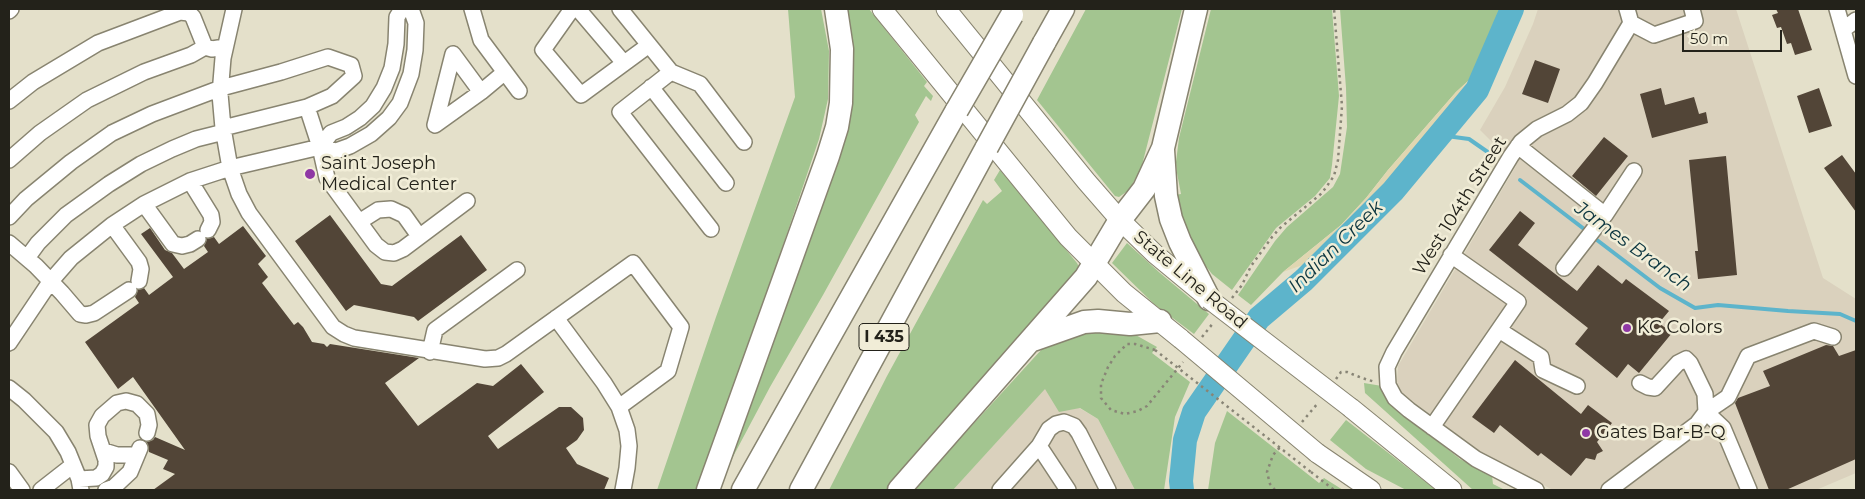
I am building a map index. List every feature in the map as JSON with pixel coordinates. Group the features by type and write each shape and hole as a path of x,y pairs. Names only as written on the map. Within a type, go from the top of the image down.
{"highway":[{"path":"708,490 837,127 841,103 842,49 836,9"},
{"name":"I 435","path":"801,490 1063,9"},
{"path":"899,490 1080,284 1120,220 1144,189 1163,148 1196,9"},
{"name":"I 435","path":"743,490 1013,12"},
{"path":"1163,148 1166,196 1171,219 1180,242 1219,305"},
{"path":"1030,341 1084,322 1098,321 1130,324 1160,321"}],"main road":[{"path":"882,9 1038,201 1094,264 1124,293 1160,321 1185,347 1316,453 1371,490"},
{"name":"State Line Road","path":"946,9 1086,182 1120,220 1155,254 1452,490"}],"street":[{"path":"234,9 226,47 221,88 224,130 230,168 239,194 254,221 333,326 354,338 430,352 485,359 498,358 633,263 681,327 668,371 619,407"},
{"path":"320,147 331,133 346,127 360,118 373,106 384,88 392,68 397,17 402,9"},
{"path":"9,343 50,282 71,258 112,225 144,204 190,181 230,168 320,147 336,151 350,146 371,134 389,118 400,103 410,74 416,50 416,23 411,9"},
{"path":"472,9 481,40 519,91"},
{"path":"572,9 544,50 581,95 649,44"},
{"path":"578,9 624,63"},
{"path":"620,9 671,72 700,84 744,142"},
{"path":"1629,16 1654,35 1695,21 1692,9"},
{"path":"1837,9 1856,76"},
{"path":"9,101 33,82 98,43 180,12 189,13 194,17 205,47"},
{"name":"West 104th Street","path":"1388,385 1387,367 1394,352 1487,194 1518,146 1537,129 1567,114 1581,103 1595,83 1629,16"},
{"path":"1843,30 1856,20"},
{"path":"9,160 40,133 87,100 144,72 205,47 212,49 226,47"},
{"path":"9,217 26,199 112,133 152,114 221,88 328,57 351,65 354,76 332,96 307,107 224,130 172,149 141,164 66,215 38,243 27,258"},
{"path":"481,92 505,72"},
{"path":"671,72 620,112 711,229"},
{"path":"651,87 726,183"},
{"path":"307,107 320,147 327,178 376,245 385,252 394,253 403,249 467,201"},
{"path":"1518,146 1603,218"},
{"path":"1564,268 1603,218 1634,171"},
{"path":"144,204 173,244 182,246 190,244 203,235 212,222 211,215 190,181"},
{"path":"359,222 378,210 391,209 404,215 419,236"},
{"path":"9,243 27,258 80,314 94,314 134,285 141,269 139,262 112,225"},
{"path":"1432,427 1518,302 1451,255"},
{"path":"430,352 435,330 517,270"},
{"path":"556,318 604,383 619,407 627,430 629,446 623,490"},
{"path":"1498,330 1541,357 1543,370 1577,386"},
{"path":"1609,490 1697,424 1706,412 1728,397 1748,356 1814,331 1833,337"},
{"path":"1640,383 1655,388 1678,364 1686,360 1690,364 1705,394 1706,412 1723,428 1749,490"},
{"path":"1388,385 1395,398 1476,459 1536,490"},
{"path":"9,388 56,432 78,478"},
{"path":"41,490 78,478 96,478 102,474 106,467 97,425 102,416 117,403 126,401 137,404 147,414 150,425 147,433"},
{"path":"1000,490 1039,446 1044,435 1056,424 1064,422 1074,426 1108,490"},
{"path":"1039,446 1068,490"},
{"path":"104,451 117,455 139,451 130,472 114,487 106,490"},
{"path":"9,472 19,489"}],"path":[{"path":"1200,339 1219,305 1280,228 1322,192 1334,176 1338,160 1342,106 1334,9"},
{"path":"1185,347 1146,406 1138,412 1120,414 1111,410 1101,398 1101,384 1108,366 1127,344 1135,344 1155,350 1311,472 1334,490"},
{"path":"1332,385 1341,372 1347,372 1388,385"},
{"path":"1297,427 1321,399"},
{"path":"1275,490 1270,484 1267,472 1273,456 1285,441"}],"shaded area":[{"path":"1538,9 1736,9 1823,278 1856,299 1856,473 1816,490 1553,490 1480,452 1403,394 1397,382 1398,366 1516,166 1480,130 1505,87"},
{"path":"1045,388 1098,419 1135,490 953,490"}],"green space":[{"path":"788,9 821,9 829,51 828,99 819,139 696,490 657,490 716,317 795,97"},
{"path":"843,9 869,9 927,82 924,86 933,96 931,101 926,96 915,115 919,122 770,387 727,468 830,170"},
{"path":"1086,9 1182,9 1141,169 1129,190 1119,197 1115,196 1037,100"},
{"path":"1211,9 1332,9 1339,96 1330,178 1315,196 1276,228 1232,290 1212,274 1188,243 1175,195 1181,194 1176,162 1179,138"},
{"path":"1340,9 1505,9 1499,29 1480,70 1456,92 1341,225 1283,272 1251,305 1238,295 1275,241 1287,227 1333,187 1340,174 1347,127"},
{"path":"1000,170 1077,263 1078,270 953,411 887,490 829,490 887,376 983,200 987,204 1002,191 994,180"},
{"path":"1127,243 1209,314 1194,334 1154,304 1112,263"},
{"path":"1077,330 1134,334 1157,347 1152,353 1190,382 1175,417 1164,490 1135,490 1098,419 1080,408 1059,412 1045,389 953,490 913,490 1042,349 1062,336"},
{"path":"1364,383 1382,386 1397,409 1460,459 1492,476 1493,484 1505,490 1473,490 1365,393"},
{"path":"1227,411 1319,483 1324,478 1343,490 1208,490 1215,443"},
{"path":"1346,420 1436,490 1406,490 1366,469 1330,440"}],"sand":[{"path":"1480,70 1471,90 1461,105 1381,198 1341,238 1311,262 1283,272 1341,225 1456,92"}],"building":[{"path":"1776,9 1798,9 1812,50 1795,55 1791,43 1787,44 1781,27 1777,28 1772,15 1778,13"},
{"path":"1535,60 1560,69 1548,103 1522,94"},
{"path":"1661,88 1665,105 1694,97 1699,114 1706,112 1708,123 1652,138 1640,94"},
{"path":"1819,88 1832,126 1809,133 1797,96"},
{"path":"1604,137 1628,156 1596,196 1572,176"},
{"path":"1842,155 1856,174 1856,212 1824,168"},
{"path":"1726,156 1737,275 1698,279 1695,251 1698,251 1689,160"},
{"path":"1520,211 1535,223 1518,245 1577,291 1598,265 1622,284 1626,279 1669,311 1659,323 1672,333 1639,373 1628,364 1617,378 1575,344 1588,328 1489,250"},
{"path":"330,215 381,284 392,286 461,235 487,270 418,321 414,317 354,305 346,311 295,241"},
{"path":"243,226 266,256 258,264 268,277 262,283 294,325 298,322 303,327 312,342 324,344 327,347 330,344 419,358 385,383 418,426 477,383 493,386 521,364 544,392 488,436 498,449 559,407 571,407 583,418 584,430 577,440 566,448 577,464 609,478 604,490 153,490 175,474 163,469 168,460 149,452 147,442 155,437 185,450 133,377 118,389 85,342 139,303 135,297 138,290 144,288 149,295 173,277 141,234 150,228 165,250 172,253 184,269 208,252 204,246 207,239 214,237 219,244"},
{"path":"1826,345 1833,346 1839,356 1856,350 1856,459 1786,490 1769,490 1735,403 1738,398 1770,386 1763,371"},
{"path":"1515,360 1581,414 1588,405 1612,423 1597,442 1603,451 1597,454 1595,460 1586,458 1571,476 1541,453 1538,456 1500,425 1494,433 1472,417"}],"waterway":[{"name":"Indian Creek","path":"1182,490 1181,481 1185,440 1194,412 1259,318 1304,280 1393,191 1477,90 1512,9"},
{"name":"James Branch","path":"1439,135 1469,139 1492,155"},
{"name":"James Branch","path":"1520,180 1588,232"},
{"name":"James Branch","path":"1593,237 1660,288 1695,308 1718,305 1840,314 1856,321"}],"place":[{"name":"Saint Joseph Medical Center","path":"310,174"},
{"name":"KC Colors","path":"1627,328"},
{"name":"Gates Bar-B-Q","path":"1586,433"}]}
